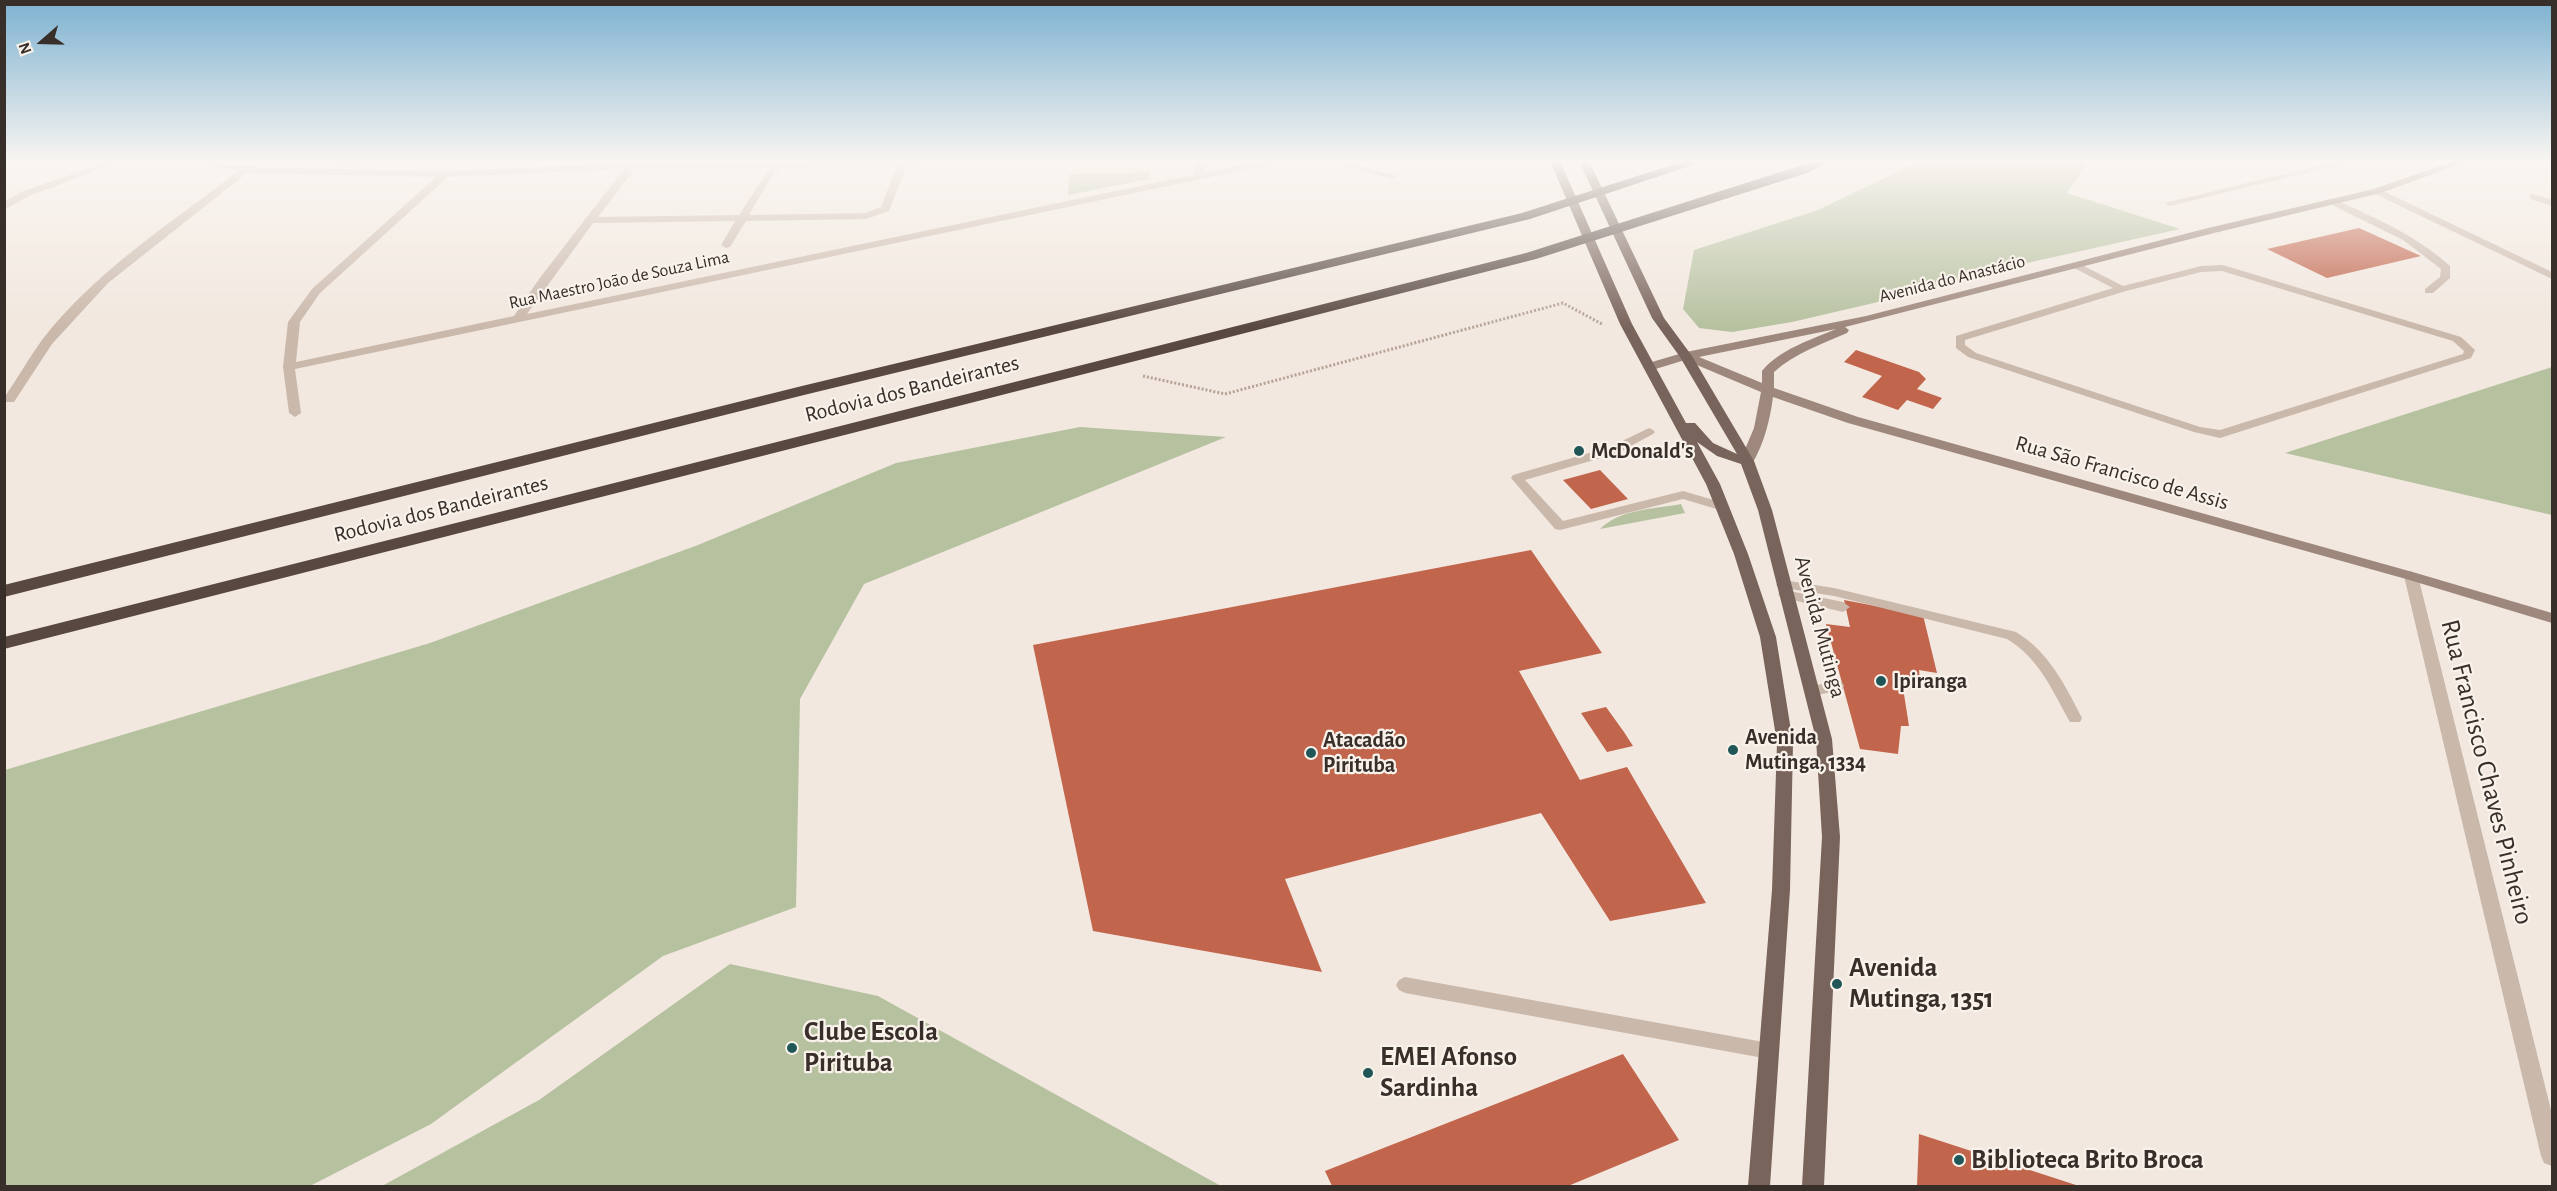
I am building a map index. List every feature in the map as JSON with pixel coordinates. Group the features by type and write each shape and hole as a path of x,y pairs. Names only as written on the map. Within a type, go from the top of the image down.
{"highway":[{"name":"Rodovia dos Bandeirantes","path":"4,591 802,391 1524,217"},
{"name":"Rodovia dos Bandeirantes","path":"4,643 1531,256 1655,217"}],"main road":[{"path":"1579,217 1626,324 1713,484 1741,554 1768,637 1785,743 1781,890 1759,1186"},
{"name":"Avenida Mutinga","path":"1610,217 1658,318 1686,356 1747,461 1765,510 1824,739 1831,837 1813,1186"},
{"name":"Avenida do Anastácio","path":"1650,367 1686,356 1867,319 2269,217"},
{"name":"Avenida do Anastácio","path":"1747,461 1756,444 1769,391 1768,371 1774,364 1800,349 1867,319"},
{"name":"Rua São Francisco de Assis","path":"1686,356 1769,391 1853,420 2553,618"},
{"path":"1673,410 1681,415 1710,449 1725,457 1747,461"}],"street":[{"path":"10,399 47,342 90,294 186,217"},
{"path":"295,413 289,366 294,322 316,291 398,217"},
{"path":"519,317 543,281 593,217"},
{"path":"590,220 830,217"},
{"name":"Rua Maestro João de Souza Lima","path":"289,366 1005,217"},
{"path":"2430,217 2553,276"},
{"path":"726,245 742,218"},
{"name":"Rua Francisco Chaves Pinheiro","path":"2411,576 2553,1156"}],"lane":[{"path":"2363,217 2437,258 2446,268 2445,278 2429,291"},
{"path":"2076,265 2122,289 2201,269 2223,268 2457,339 2470,350 2467,356 2233,432 2220,434 2198,430 1972,355 1960,346 1960,339 2122,289"},
{"path":"1649,432 1614,450 1517,478 1560,526 1683,495 1723,507"},
{"path":"1784,589 1843,607"},
{"path":"1784,589 1834,592 2011,635 2022,640 2040,657 2075,718"},
{"path":"1812,691 1837,686"},
{"path":"1405,985 1769,1051"}],"path":[{"path":"1138,375 1225,394 1563,303 1637,344"}],"green space":[{"path":"1798,217 2141,217 2180,229 2000,269 1891,299 1792,322 1732,332 1699,328 1683,309 1694,250"},
{"path":"2552,367 2552,515 2285,453"},
{"path":"1080,427 1226,437 864,584 800,699 796,907 663,956 431,1124 310,1186 5,1186 5,770 430,643 698,545 896,463"},
{"path":"1681,504 1685,513 1600,529 1617,517"},
{"name":"Clube Escola Pirituba","path":"730,964 878,996 1221,1186 382,1186 539,1100"}],"building":[{"path":"2359,228 2421,256 2327,278 2267,249"},
{"path":"1856,350 1919,372 1926,379 1917,389 1942,398 1933,409 1907,400 1898,410 1862,397 1882,376 1844,362"},
{"path":"1600,470 1628,499 1591,509 1563,480"},
{"name":"Atacadão Pirituba","path":"1531,550 1602,653 1519,671 1580,780 1627,767 1706,903 1610,921 1541,813 1285,879 1322,972 1093,931 1033,645"},
{"name":"Ipiranga","path":"1844,600 1923,615 1937,673 1919,670 1921,690 1903,688 1909,726 1901,726 1898,754 1860,749 1826,624 1850,627"},
{"path":"1606,707 1633,746 1607,752 1581,713"},
{"path":"1623,1054 1679,1140 1568,1186 1332,1186 1325,1171"},
{"name":"Biblioteca Brito Broca","path":"1919,1134 2079,1186 1917,1186"}],"place":[{"name":"McDonald's","path":"1579,451"},
{"name":"Ipiranga","path":"1881,681"},
{"name":"Avenida Mutinga, 1334","path":"1733,750"},
{"name":"Atacadão Pirituba","path":"1311,753"},
{"name":"Avenida Mutinga, 1351","path":"1837,984"},
{"name":"Clube Escola Pirituba","path":"792,1048"},
{"name":"EMEI Afonso Sardinha","path":"1368,1073"},
{"name":"Biblioteca Brito Broca","path":"1959,1160"}]}
